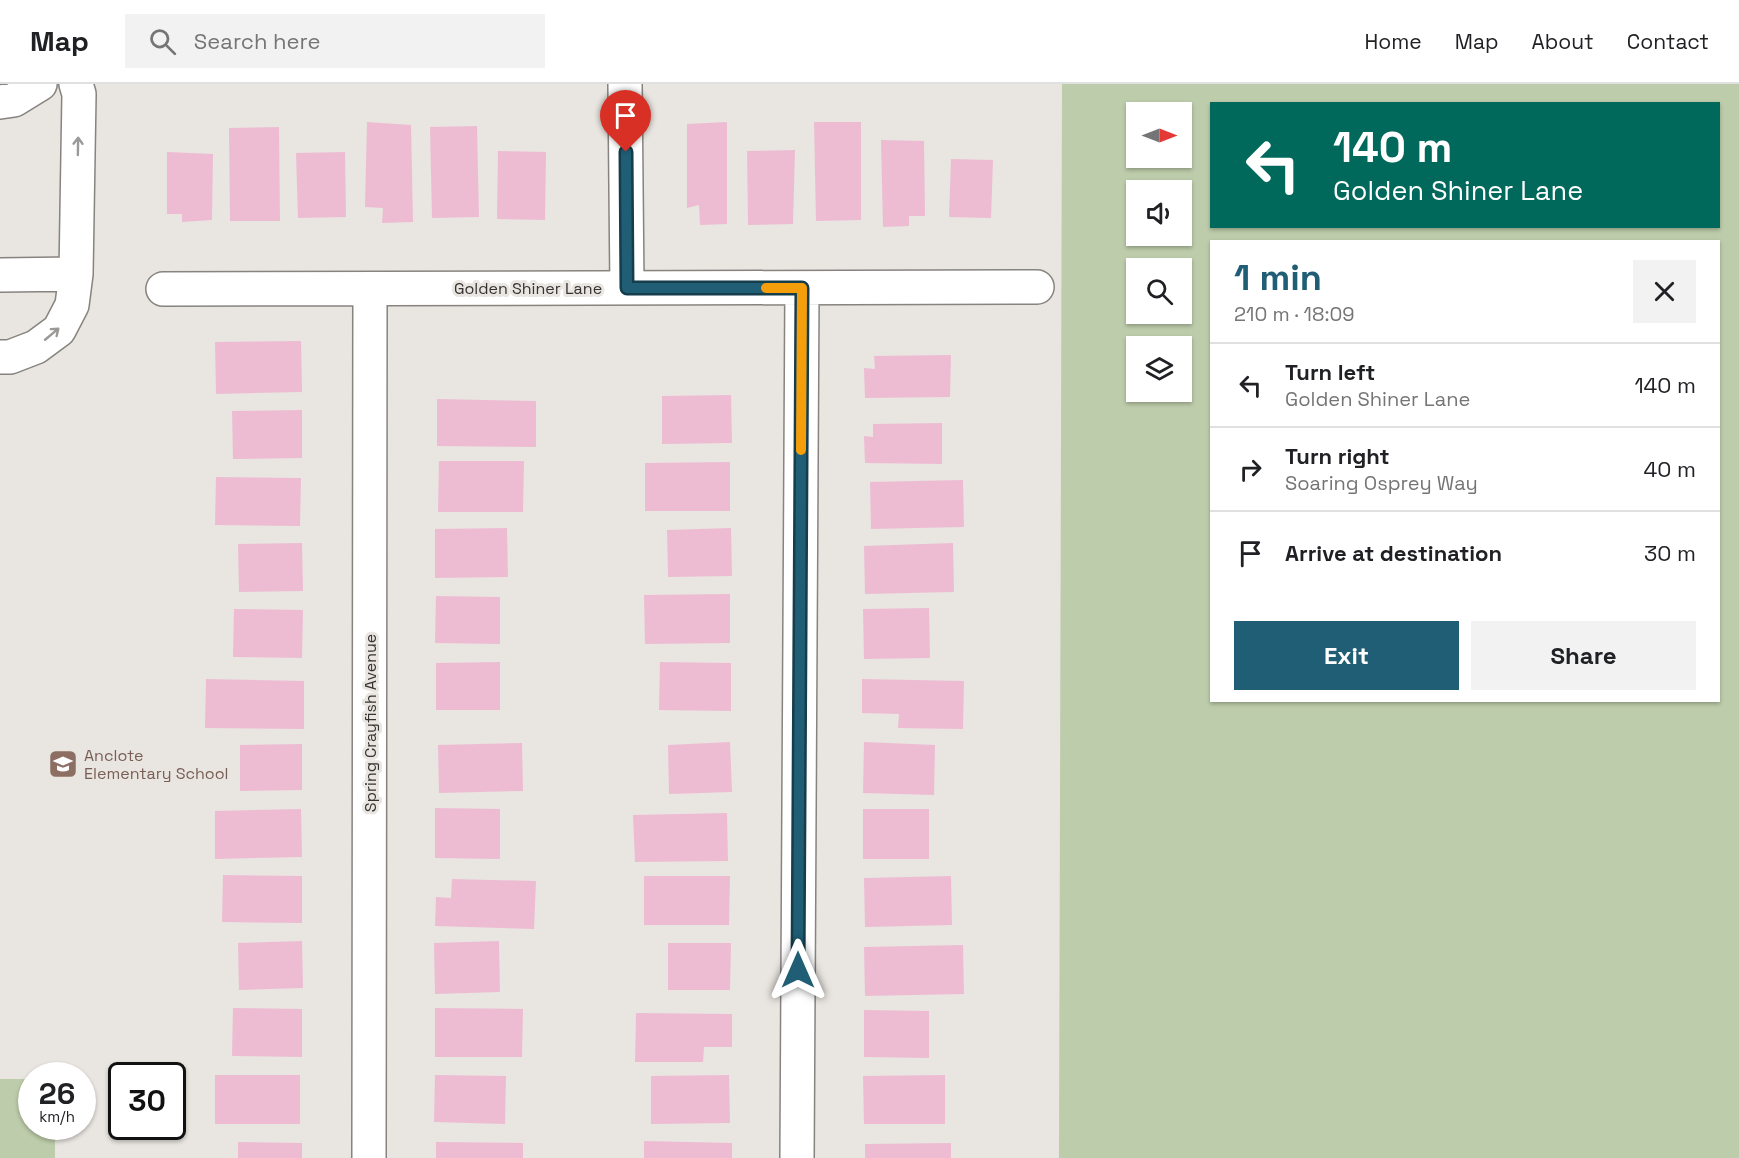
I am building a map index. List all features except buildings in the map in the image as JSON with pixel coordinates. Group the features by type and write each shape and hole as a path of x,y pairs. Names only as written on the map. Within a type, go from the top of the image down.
{"street":[{"path":"0,102 14,100 40,84"},
{"path":"0,357 10,357 36,347 59,330 72,305 76,274 78,94 76,84"},
{"path":"626,84 627,288"},
{"path":"0,275 76,274"},
{"name":"Golden Shiner Lane","path":"163,289 1037,287"},
{"path":"797,1158 802,288"},
{"name":"Spring Crayfish Avenue","path":"369,1158 370,289"}],"green space":[{"path":"1062,84 1739,84 1739,1158 1059,1158"},
{"path":"0,1079 18,1079 18,1140 55,1140 55,1158 0,1158"}],"slow traffic":[{"path":"766,288 802,288 801,450"}],"place":[{"name":"Anclote Elementary School","path":"63,764"}],"route":[{"path":"626,152 627,288 802,288 798,970"}]}
